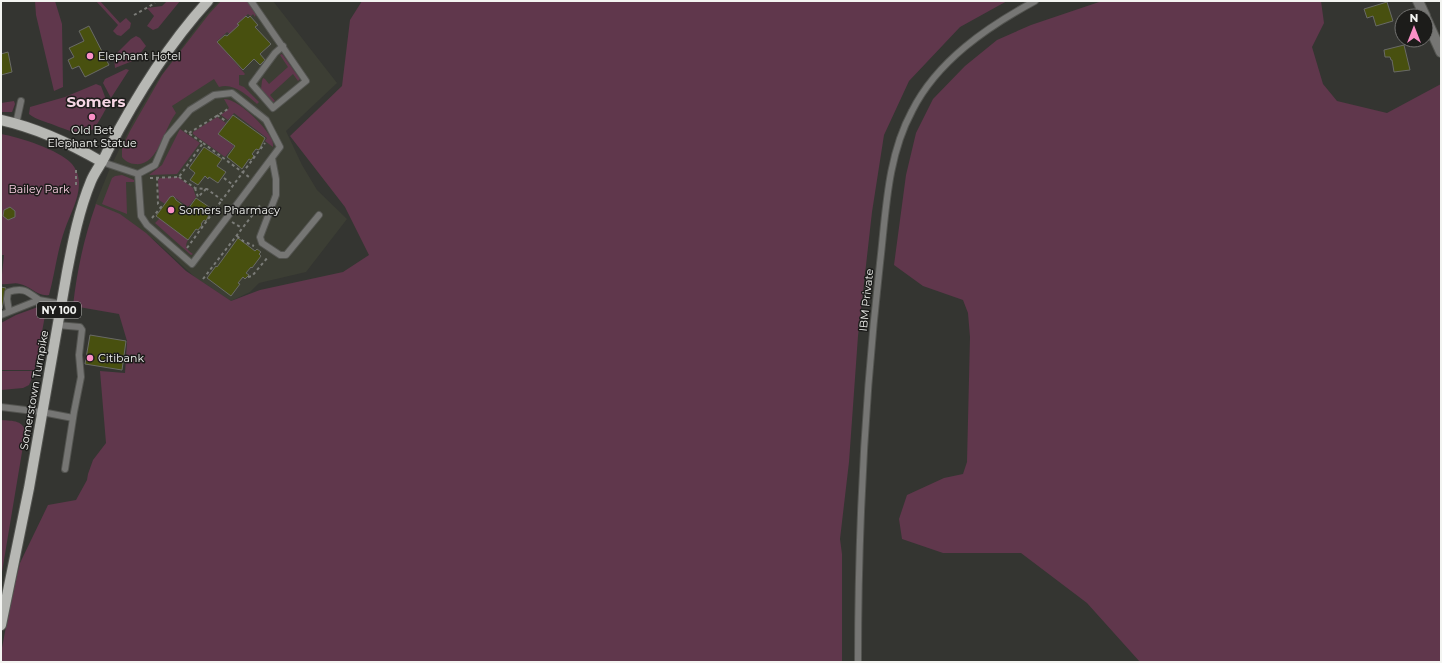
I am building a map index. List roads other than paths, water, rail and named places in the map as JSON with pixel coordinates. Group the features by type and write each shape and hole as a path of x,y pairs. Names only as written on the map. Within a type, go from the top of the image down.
{"main road":[{"name":"Somerstown Turnpike","path":"1,625 29,488 73,239 91,179 147,81 182,32 208,1"},
{"path":"1,120 34,129 102,162"}],"street":[{"path":"1434,37 1441,52"}],"lane":[{"path":"251,1 283,46 306,81 274,108 252,84 275,53 283,46"},
{"name":"IBM Private","path":"858,662 858,600 870,364 876,297 889,192 893,162 898,142 904,125 923,91 953,58 993,26 1035,1"},
{"path":"232,94 266,120 280,147 192,264 147,225 141,216 138,176 155,164 167,137 190,110 214,95 232,94"},
{"path":"16,124 21,101"},
{"path":"272,158 276,179 276,196 260,237 262,244 280,255 286,255 319,214"},
{"path":"102,162 138,176"},
{"path":"9,311 7,299 8,292 18,288 39,300 61,304"},
{"path":"1,315 39,300"},
{"path":"57,325 80,327 82,330 79,355 81,377 65,469"},
{"path":"1,407 42,412 73,418"}],"place":[{"name":"Elephant Hotel","path":"90,56"},
{"name":"Old Bet Elephant Statue","path":"92,117"},
{"name":"Somers Pharmacy","path":"171,210"},
{"name":"Citibank","path":"90,358"}],"district":[{"name":"Somers","path":"96,101"}],"park label":[{"name":"Bailey Park","path":"39,189"}]}
